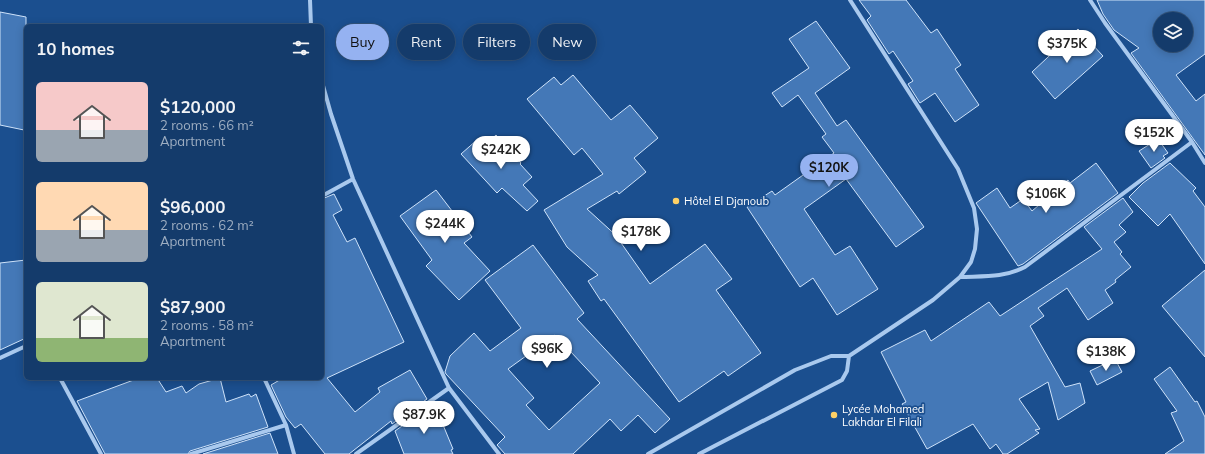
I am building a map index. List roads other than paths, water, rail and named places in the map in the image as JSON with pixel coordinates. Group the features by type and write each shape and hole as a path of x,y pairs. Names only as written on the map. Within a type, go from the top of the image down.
{"street":[{"path":"310,0 311,24"},
{"path":"648,454 795,370 831,356 850,356 934,300 960,277 971,262 975,249 978,229 974,208 958,169 850,0"},
{"path":"1090,0 1105,23 1192,142 1205,163"},
{"path":"324,89 353,179 449,388 499,454"},
{"path":"960,277 1003,275 1025,267 1192,142"},
{"path":"324,195 353,179"},
{"path":"0,358 24,347"},
{"path":"699,454 842,380 847,371 850,356"},
{"path":"61,380 101,454"},
{"path":"265,380 286,425 294,454"},
{"path":"356,454 449,388"},
{"path":"192,454 286,425"}],"place":[{"name":"Hôtel El Djanoub","path":"676,201"},
{"name":"Lycée Mohamed Lakhdar El Filali","path":"834,415"}]}
